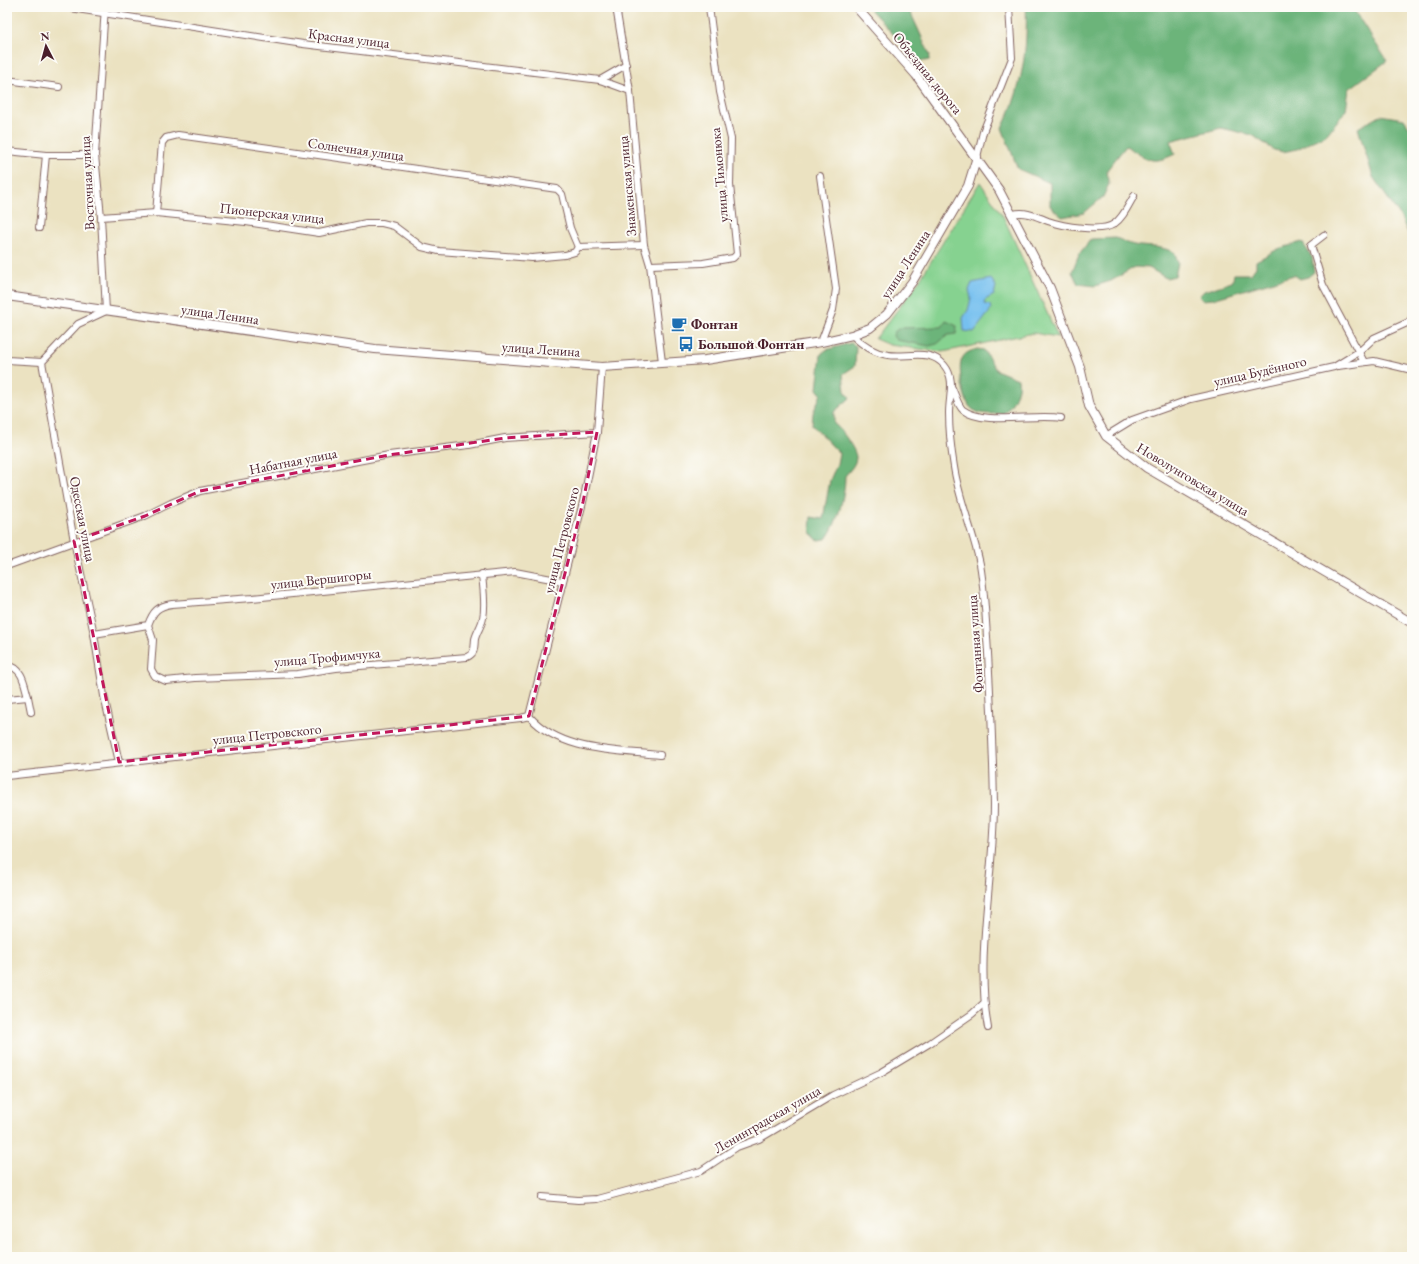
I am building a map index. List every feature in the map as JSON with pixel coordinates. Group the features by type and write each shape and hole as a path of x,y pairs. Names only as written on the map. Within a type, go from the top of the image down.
{"street":[{"name":"Красная улица","path":"64,7 303,44 600,80 630,91"},
{"name":"Восточная улица","path":"105,7 95,155 101,216 106,311"},
{"name":"Знаменская улица","path":"616,7 630,91 644,245 650,265 662,362"},
{"name":"улица Тимонюка","path":"650,265 703,263 733,258 737,254 730,186 731,139 720,92 709,7"},
{"name":"Объездная дорога","path":"856,7 916,75 977,157"},
{"path":"977,157 983,132 1012,58 1009,7"},
{"path":"600,80 626,65"},
{"path":"7,80 59,87"},
{"name":"Солнечная улица","path":"156,213 162,143 166,138 178,136 557,189 562,194 570,228 578,247"},
{"path":"7,151 46,155 95,155"},
{"path":"40,228 46,155"},
{"name":"Новолунговская улица","path":"977,157 1013,214 1050,288 1080,367 1088,406 1106,436 1147,468 1412,622"},
{"name":"улица Ленина","path":"7,296 375,349 602,367 705,360 821,342 852,335 870,328 887,314 912,282 968,186 977,157"},
{"path":"820,176 836,289 833,310 821,342"},
{"path":"1013,214 1032,214 1048,221 1064,225 1086,228 1107,227 1120,218 1134,196"},
{"name":"Пионерская улица","path":"101,216 156,213 246,222 319,233 366,223 382,223 394,226 422,247 439,252 532,258 564,255 575,252 578,247 644,245"},
{"path":"1324,235 1311,245 1323,284 1360,351 1364,362"},
{"path":"7,360 42,362 78,324 106,311"},
{"name":"улица Будённого","path":"1106,436 1132,420 1191,399 1334,367 1360,351 1374,338 1409,322 1412,318"},
{"name":"Фонтанная улица","path":"852,335 861,344 875,352 888,355 923,354 938,359 949,373 951,387 950,439 954,469 980,564 985,605 990,681 994,807 983,1004 988,1028"},
{"path":"1334,367 1374,361 1412,370"},
{"name":"Одесская улица","path":"42,362 74,541 94,634 104,696 119,762"},
{"name":"улица Петровского","path":"7,776 529,716 583,502 597,432 602,367"},
{"path":"951,387 962,409"},
{"path":"950,407 962,409 972,415 991,418 1061,418"},
{"name":"Набатная улица","path":"7,566 145,516 200,491 389,455 469,445 505,438 597,432"},
{"name":"улица Вершигоры","path":"148,625 154,611 160,606 172,604 367,587 482,574 516,572 562,581"},
{"name":"улица Трофимчука","path":"148,625 153,640 151,669 155,676 166,681 195,678 298,674 336,668 467,656 472,655 475,651 476,638 483,620 482,574"},
{"path":"94,634 148,625"},
{"path":"7,665 14,666 22,677 31,712"},
{"path":"7,699 28,697"},
{"path":"529,716 539,728 560,740 604,749 660,755"},
{"name":"Ленинградская улица","path":"542,1197 578,1200 597,1199 701,1171 737,1147 760,1139 833,1095 882,1072 930,1043 972,1014 983,1004"}],"highlighted area":[{"path":"597,432 583,502 529,716 119,762 74,541 145,516 200,491 389,455 505,438"}],"green space":[{"path":"868,7 908,7 930,55 929,60 924,61 916,59"},
{"path":"1026,7 1352,7 1387,61 1349,89 1346,110 1327,134 1297,149 1283,152 1274,150 1252,135 1221,128 1170,141 1175,154 1160,160 1144,157 1126,146 1107,170 1109,184 1103,197 1084,213 1062,217 1050,206 1050,183 1018,169 1002,128 1009,114 1019,84 1025,54"},
{"path":"1380,115 1404,119 1412,131 1412,241 1400,216 1373,177 1358,128"},
{"path":"980,182 1003,216 1058,337 1033,333 943,352 889,345 875,339 917,284"},
{"path":"1116,238 1139,246 1160,248 1170,250 1175,253 1178,263 1175,276 1166,278 1149,268 1135,267 1111,281 1095,286 1078,284 1072,272 1079,254 1091,239"},
{"path":"1302,242 1312,257 1314,272 1308,277 1300,279 1294,275 1213,299 1202,300 1199,296 1204,291 1232,282 1234,274 1251,274 1256,267 1256,261 1278,249"},
{"path":"946,321 957,326 956,334 948,335 937,344 929,346 896,340 893,336 894,332 900,328 942,327"},
{"path":"851,343 856,346 855,366 843,374 845,391 850,398 834,412 834,424 840,429 851,444 856,460 852,468 845,476 842,501 834,525 826,539 818,540 813,535 810,527 811,517 823,519 830,480 837,464 839,453 812,425 813,413 821,394 817,389 821,354 826,350"},
{"path":"977,349 984,350 996,370 1018,379 1018,389 1015,398 1004,413 991,414 977,412 970,407 968,403 962,384 960,369 961,363 962,359 968,352"}],"water":[{"path":"991,279 996,286 994,295 985,300 984,304 990,305 991,310 974,332 964,331 963,318 968,310 971,298 969,290 972,283"}],"place":[{"name":"Фонтан","path":"679,324"},
{"name":"Большой Фонтан","path":"686,344"}]}
